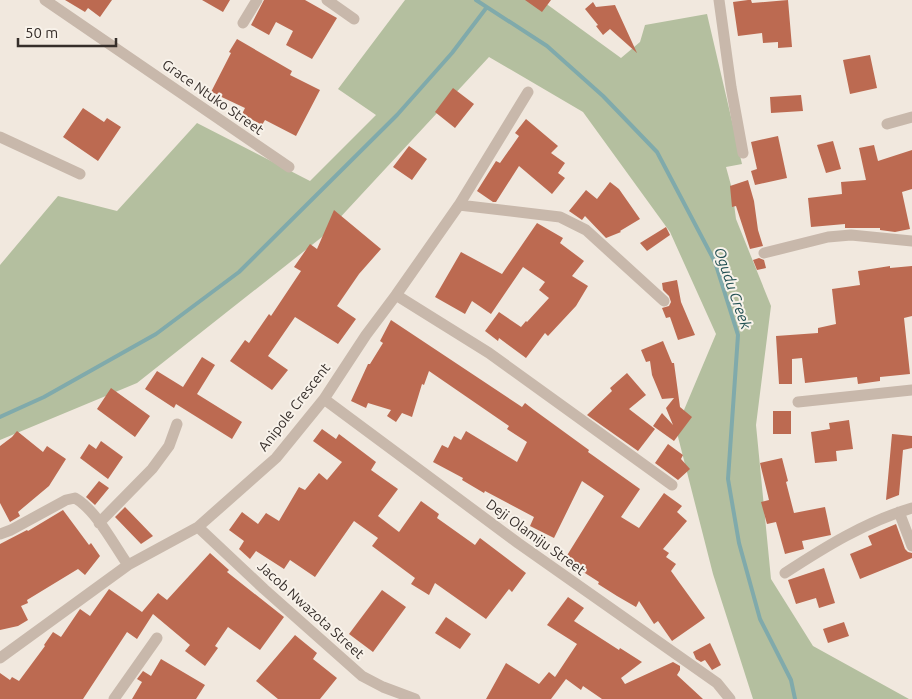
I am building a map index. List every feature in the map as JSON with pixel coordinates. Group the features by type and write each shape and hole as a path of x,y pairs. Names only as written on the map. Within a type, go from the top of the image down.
{"street":[{"name":"Grace Ntuko Street","path":"45,0 289,167"},
{"path":"243,23 257,0"},
{"path":"327,0 354,20"},
{"path":"719,0 743,153"},
{"name":"Anipole Crescent","path":"0,658 128,565 198,527 276,458 324,399 366,335 459,205 528,92"},
{"path":"887,124 912,117"},
{"path":"0,137 80,174"},
{"path":"459,205 560,217 586,230 664,301"},
{"path":"764,253 828,237 852,235 912,241"},
{"path":"396,295 488,353 672,485"},
{"path":"798,402 912,390"},
{"name":"Deji Olamiju Street","path":"324,399 518,543 716,683 730,699"},
{"path":"99,523 152,469 169,446 178,424"},
{"path":"0,534 66,500 75,498 82,502 99,523 128,565"},
{"path":"784,572 869,524 912,508"},
{"path":"899,512 912,546"},
{"name":"Jacob Nwazota Street","path":"198,527 264,589 362,676 382,687 415,699"},
{"path":"114,699 157,638"}],"green space":[{"path":"405,0 541,0 621,58 640,42 645,25 707,14 742,164 726,167 732,189 736,219 771,306 756,425 771,579 813,646 909,699 753,699 713,574 676,429 716,334 670,232 583,112 489,57 322,237 137,383 0,440 0,265 58,196 117,211 197,123 310,181 376,115 338,89"}],"building":[{"path":"65,0 112,0 100,17 88,8 85,12"},
{"path":"202,0 230,0 223,12"},
{"path":"264,0 305,0 337,18 312,59 286,45 293,31 276,22 269,35 251,25"},
{"path":"525,0 551,0 542,12"},
{"path":"751,0 752,3 788,0 792,47 778,48 778,42 763,43 762,33 738,36 733,2"},
{"path":"593,2 596,7 615,5 637,53 610,29 603,35 596,26 598,25 585,9"},
{"path":"237,39 292,71 290,75 320,90 296,136 265,120 262,125 242,114 245,108 211,92"},
{"path":"870,55 877,88 850,94 843,60"},
{"path":"453,88 474,104 455,128 435,112"},
{"path":"801,95 803,111 771,113 770,97"},
{"path":"83,108 104,122 107,118 121,127 98,161 63,137"},
{"path":"526,119 558,146 551,153 565,163 558,173 565,178 552,194 519,166 496,202 493,202 477,191 496,161 500,163 519,136 515,133"},
{"path":"778,136 787,178 755,185 751,171 757,169 751,142"},
{"path":"833,141 841,169 826,173 817,145"},
{"path":"874,145 878,161 912,150 912,189 902,192 910,229 895,232 880,230 880,228 845,228 845,224 811,227 808,198 842,194 841,182 866,180 859,148"},
{"path":"409,146 427,159 412,180 393,167"},
{"path":"748,180 763,246 750,249 736,206 732,207 730,186"},
{"path":"610,182 619,189 640,219 621,232 606,238 585,216 582,220 569,211 586,190 597,199"},
{"path":"334,210 381,249 359,274 337,306 356,319 338,344 295,317 268,356 288,370 272,390 230,361 245,340 249,343 269,314 271,316 301,271 294,267 310,244 317,249"},
{"path":"537,223 563,238 560,243 584,261 572,276 588,286 576,306 548,336 545,333 526,358 499,338 498,341 485,331 499,312 521,327 549,298 539,290 545,282 523,267 491,314 472,301 465,314 435,297 461,252 502,274"},
{"path":"666,227 670,235 647,251 640,243"},
{"path":"759,258 764,260 766,268 757,270 753,260"},
{"path":"890,266 890,268 912,266 912,316 904,318 910,374 880,377 880,381 858,384 857,377 805,383 802,358 792,359 792,384 779,384 776,336 818,333 818,328 836,324 832,289 860,285 858,271"},
{"path":"677,280 681,302 695,335 678,340 670,317 666,318 662,308 669,306 671,302 669,296 663,290 662,283"},
{"path":"391,320 522,407 525,403 589,450 588,452 640,489 621,517 639,528 664,493 682,506 677,512 687,521 663,549 669,553 666,557 676,564 671,571 705,618 672,641 658,621 654,624 639,601 636,607 598,584 599,582 566,561 566,557 604,496 582,481 554,538 530,526 534,517 485,491 484,493 462,480 463,478 433,462 442,445 448,448 454,436 461,440 466,431 517,462 527,442 507,429 509,426 429,371 424,385 422,384 412,417 402,413 396,422 387,416 391,410 368,403 366,408 351,401 368,364 370,364 383,343 380,341"},
{"path":"663,341 672,363 674,363 680,407 692,417 674,441 653,426 662,413 673,425 666,408 674,398 662,399 652,375 650,361 646,362 641,350"},
{"path":"202,357 215,365 197,394 242,422 232,439 176,404 174,408 145,389 157,371 183,387"},
{"path":"627,373 646,395 629,409 655,429 638,451 587,415 612,391 610,388"},
{"path":"111,388 150,416 135,437 97,409"},
{"path":"773,411 791,411 791,434 773,434"},
{"path":"849,420 853,449 836,451 837,461 815,463 811,432 830,429 829,423"},
{"path":"322,429 336,439 339,434 376,462 371,470 398,489 378,516 399,532 421,501 439,514 437,518 475,545 480,538 526,573 512,592 509,589 486,619 435,583 429,595 411,584 415,578 372,546 378,538 354,521 315,577 290,560 284,569 256,551 250,559 239,549 244,541 229,530 242,512 258,524 266,513 279,521 299,487 305,490 319,473 327,480 342,462 313,441"},
{"path":"17,431 43,452 47,446 66,459 49,486 18,512 20,516 10,522 0,503 0,446"},
{"path":"892,434 912,436 912,448 903,450 899,495 886,500"},
{"path":"101,441 123,457 108,479 80,458 89,444 96,449"},
{"path":"668,444 683,455 681,459 690,469 678,480 655,463"},
{"path":"782,458 794,513 825,507 831,535 802,541 804,549 785,554 776,522 767,524 761,502 769,500 760,463"},
{"path":"99,481 109,488 95,505 86,497"},
{"path":"125,507 153,536 141,544 115,517"},
{"path":"63,510 89,545 91,543 100,556 85,575 78,569 27,600 28,603 21,606 28,620 18,626 0,630 0,544 28,531"},
{"path":"896,524 905,549 912,553 912,558 860,579 850,554 872,545 868,536"},
{"path":"210,553 229,570 227,572 284,617 260,650 228,627 215,646 218,648 205,666 185,651 190,645 153,614 137,639 127,632 83,699 0,699 0,673 10,680 12,677 19,681 53,632 61,637 80,609 90,616 109,589 142,612 158,593 167,600"},
{"path":"824,568 835,603 819,608 816,598 796,604 788,580"},
{"path":"382,590 406,607 373,652 349,634"},
{"path":"568,597 584,608 574,621 619,650 620,648 642,662 621,678 625,684 673,662 680,666 677,675 703,699 602,699 583,686 581,690 566,679 551,699 486,699 506,663 539,684 549,672 555,677 577,644 547,625"},
{"path":"446,617 471,634 460,649 435,633"},
{"path":"844,622 849,636 828,643 823,629"},
{"path":"295,635 317,653 313,659 337,678 320,699 278,699 256,681"},
{"path":"710,643 721,665 712,670 705,660 701,662 696,659 693,652"},
{"path":"161,659 205,685 196,699 132,699 142,682 137,679 143,671 151,676"}],"waterway":[{"name":"Ogudu Creek","path":"476,0 547,46 603,96 657,152 715,262 738,335 728,479 739,543 760,619 791,680 795,699"},
{"path":"0,417 44,397 156,334 239,272 397,115 452,53 487,7"}]}
